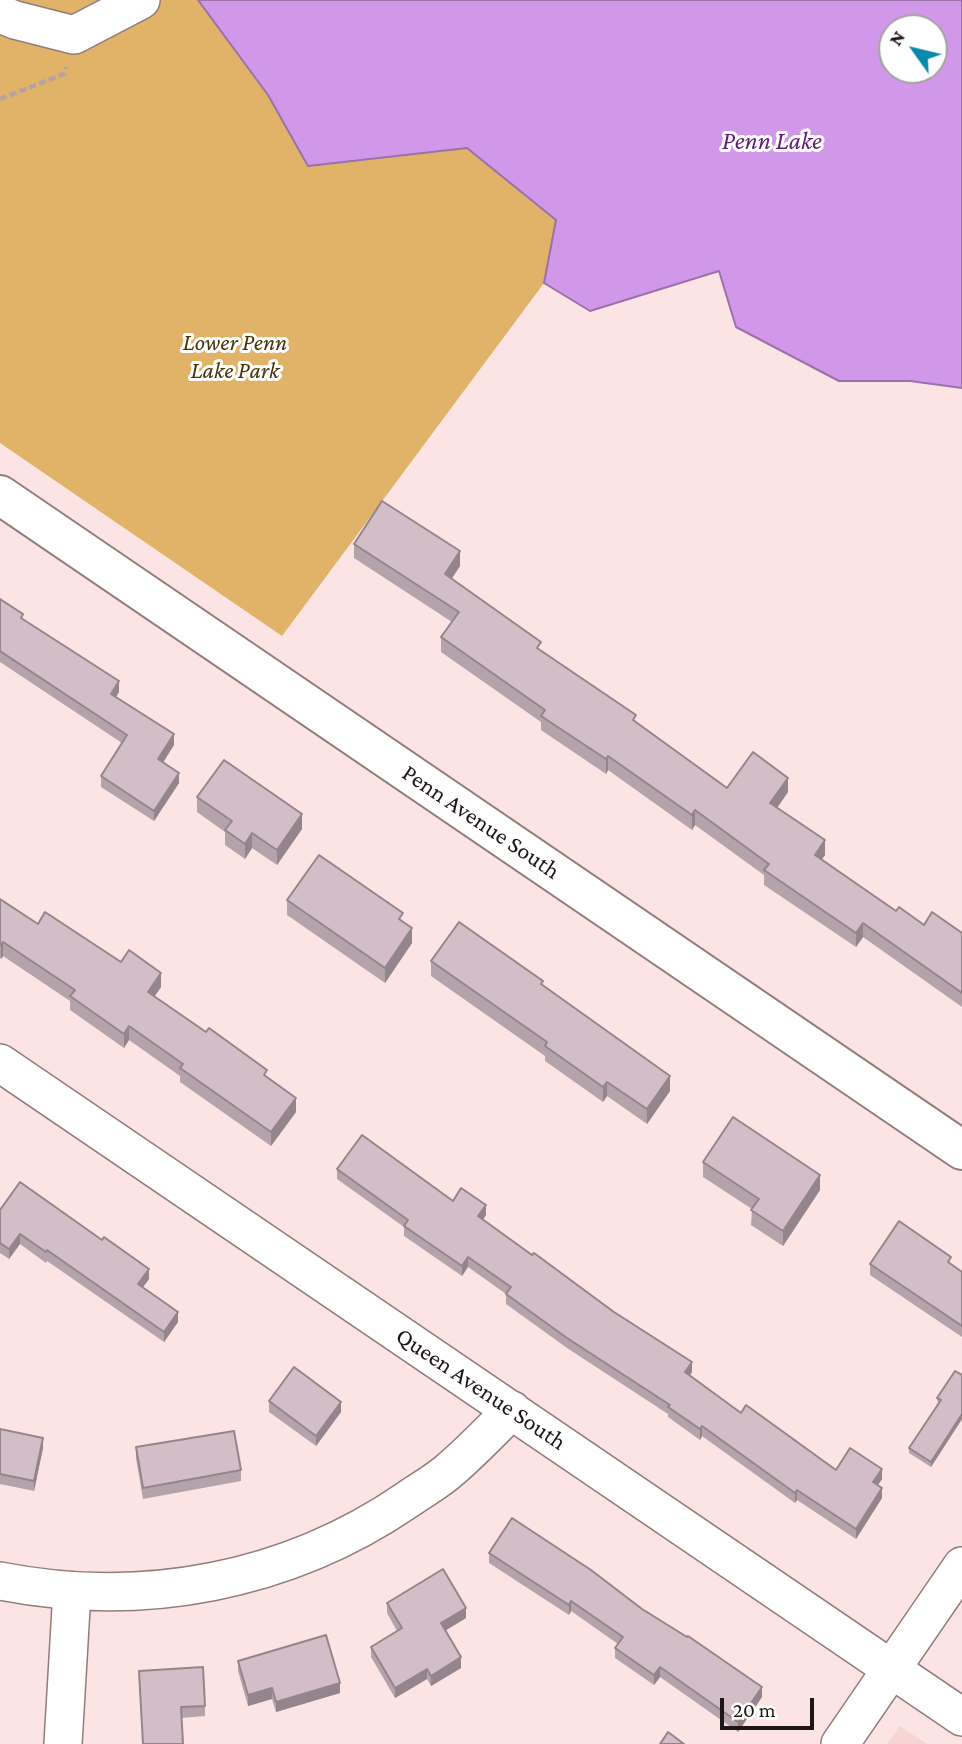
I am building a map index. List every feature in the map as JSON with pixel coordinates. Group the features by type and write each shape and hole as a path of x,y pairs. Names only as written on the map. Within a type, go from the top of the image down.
{"main road":[{"name":"Penn Avenue South","path":"0,495 962,1150"}],"street":[{"path":"0,14 74,35 141,0"},
{"name":"Queen Avenue South","path":"0,1063 962,1717"},
{"path":"0,1581 42,1589 128,1593 215,1583 299,1558 377,1521 450,1471 512,1410"},
{"path":"840,1744 962,1566"},
{"path":"63,1744 72,1591"}],"path":[{"path":"0,99 64,74"}],"shaded area":[{"path":"900,1726 927,1744 887,1744"}],"green space":[{"name":"Lower Penn Lake Park","path":"0,0 198,0 268,95 308,166 467,148 556,220 544,283 282,636 0,443"}],"water":[{"name":"Penn Lake","path":"198,0 962,0 962,388 910,381 839,381 736,327 719,271 590,311 544,283 556,220 467,148 308,166 268,95"}],"building":[{"path":"382,501 460,551 445,574 541,642 537,648 636,715 633,720 727,788 753,752 788,778 770,803 825,840 815,855 896,911 899,907 924,925 932,912 962,933 962,993 863,923 856,933 764,870 769,864 695,810 692,815 608,756 606,759 541,716 545,710 441,637 459,612 354,544"},
{"path":"0,599 23,614 21,618 119,681 111,694 174,734 158,759 179,773 154,811 101,776 127,735 0,651"},
{"path":"224,760 302,814 277,850 252,833 245,844 225,830 232,821 197,797"},
{"path":"319,855 403,913 399,919 412,928 385,968 287,900"},
{"path":"0,899 38,924 45,912 121,962 129,950 161,973 148,992 206,1032 209,1028 267,1070 264,1075 296,1098 271,1132 180,1068 183,1064 129,1026 124,1034 70,996 75,990 3,942 1,945"},
{"path":"459,922 670,1076 647,1109 607,1082 603,1087 545,1046 547,1042 431,961"},
{"path":"733,1117 820,1175 783,1231 751,1210 759,1199 703,1162"},
{"path":"362,1135 453,1201 461,1188 486,1205 478,1216 614,1312 692,1362 685,1372 741,1413 746,1405 836,1470 850,1448 882,1469 873,1482 882,1488 856,1529 797,1490 795,1493 702,1426 700,1429 668,1407 670,1405 567,1338 506,1294 511,1287 468,1257 462,1266 404,1226 408,1220 337,1169"},
{"path":"20,1182 102,1240 104,1237 149,1269 138,1284 178,1312 164,1332 20,1234 9,1249 0,1243 0,1210"},
{"path":"899,1221 951,1257 948,1262 962,1272 962,1326 870,1264"},
{"path":"294,1367 341,1402 316,1436 269,1401"},
{"path":"955,1371 962,1375 962,1414 931,1462 909,1448 941,1400 937,1398"},
{"path":"0,1429 43,1438 34,1481 0,1474"},
{"path":"234,1431 241,1470 143,1488 136,1447"},
{"path":"512,1518 591,1570 642,1609 688,1636 762,1687 738,1722 660,1667 654,1675 615,1648 623,1637 571,1601 569,1605 489,1553"},
{"path":"443,1569 466,1608 441,1623 461,1657 431,1676 427,1669 395,1688 371,1647 402,1628 387,1603"},
{"path":"326,1635 340,1683 276,1702 272,1688 248,1695 238,1661"},
{"path":"203,1667 205,1706 181,1707 183,1744 143,1744 139,1671"},
{"path":"668,1732 684,1744 660,1744"}]}
